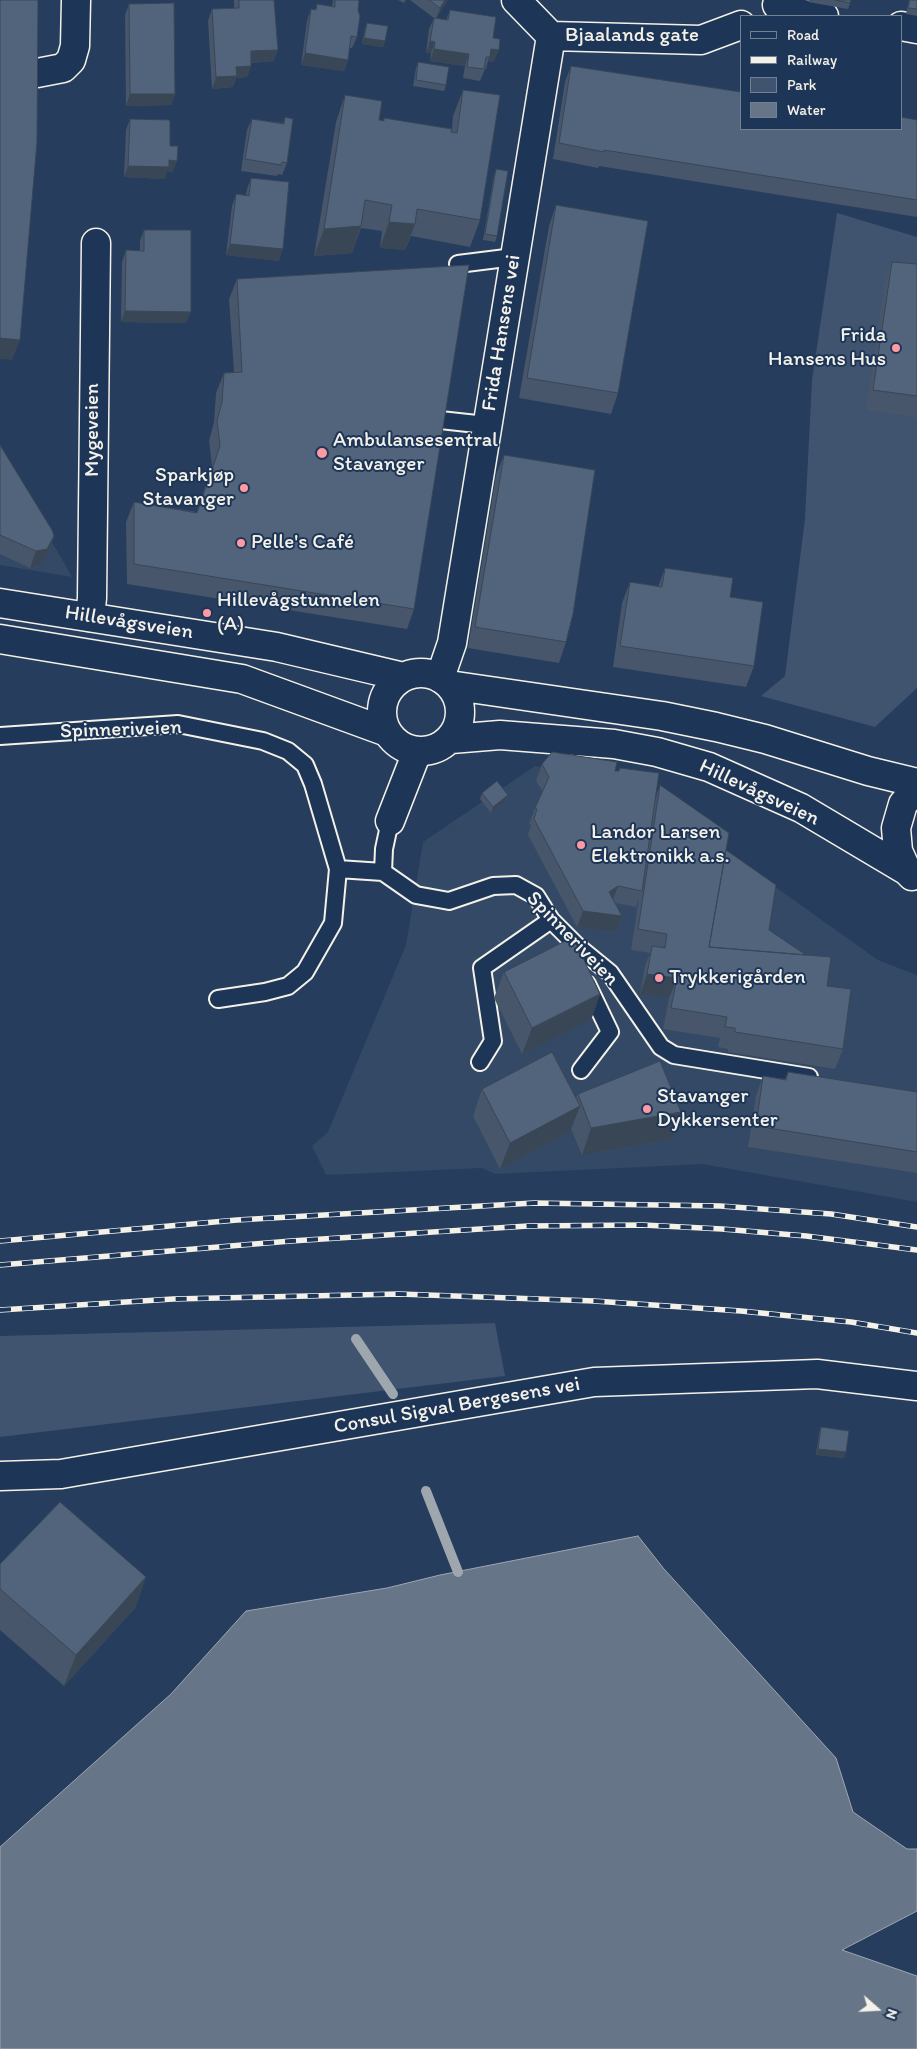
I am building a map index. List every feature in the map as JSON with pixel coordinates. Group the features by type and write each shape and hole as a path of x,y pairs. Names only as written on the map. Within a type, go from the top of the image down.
{"street":[{"path":"37,73 63,68 71,60 75,46 76,0"},
{"path":"516,0 551,36"},
{"path":"771,7 814,15"},
{"name":"Bjaalands gate","path":"551,36 700,40 740,25"},
{"path":"902,26 917,29"},
{"name":"Frida Hansens vei","path":"445,681 551,36"},
{"name":"Mygeveien","path":"90,617 92,598 96,243"},
{"name":"Hillevågsveien","path":"0,603 277,647 404,677"},
{"name":"Hillevågsveien","path":"0,639 242,679 387,732"},
{"path":"427,674 445,681 457,695 460,707 459,724 451,739 440,747 417,752 404,748 387,732 383,722 382,708 385,696 393,685 404,677 427,674"},
{"name":"Hillevågsveien","path":"445,681 662,716 764,738 868,771 917,783"},
{"name":"Hillevågsveien","path":"451,739 500,735 614,744 657,752 709,767 801,808 912,876"},
{"path":"390,821 417,752"},
{"path":"912,876 898,851 896,828 903,804 917,788"},
{"name":"Consul Sigval Bergesens vei","path":"0,1476 71,1473 594,1382 817,1374 917,1386"}],"lane":[{"path":"458,264 514,257"},
{"path":"410,416 486,425"},
{"name":"Spinneriveien","path":"0,736 178,724 263,741 288,751 305,765 313,784 338,869 333,923 305,972 288,986 265,992 218,999"},
{"path":"338,869 383,872 384,849 390,821"},
{"name":"Spinneriveien","path":"383,872 416,895 449,901 493,886 516,885 536,896 551,920 577,946 610,973 661,1047 674,1055 822,1080"},
{"path":"480,1062 492,1041 482,968 551,920"},
{"path":"577,946 584,977 610,1032 581,1070"}],"shaded area":[{"path":"0,454 66,566 72,577 0,565"},
{"path":"535,766 655,784 656,802 878,960 917,975 917,1202 702,1164 495,1174 482,1168 326,1175 312,1146 328,1132 406,945 423,842"}],"green space":[{"path":"837,213 917,237 917,688 875,727 761,696 785,676 805,519 812,380"},
{"path":"495,1323 505,1376 0,1437 0,1336"}],"water":[{"path":"638,1536 664,1569 836,1758 853,1812 907,1849 917,1849 917,1911 842,1950 917,1976 917,2049 0,2049 0,1847 171,1694 246,1611 387,1588 440,1575"}],"building":[{"path":"0,0 38,0 37,142 20,340 0,338"},
{"path":"239,0 274,0 278,50 251,51 251,66 236,67 237,76 216,77 212,9 239,8"},
{"path":"335,0 359,1 358,10 360,16 357,37 351,36 348,60 305,53 311,9 316,10 317,4 335,7"},
{"path":"429,0 445,0 440,8"},
{"path":"835,0 851,0 850,3"},
{"path":"910,0 917,0 917,9 908,8"},
{"path":"174,3 175,94 130,94 129,4"},
{"path":"450,10 496,17 493,38 500,39 499,50 491,49 490,57 486,57 484,69 467,67 469,54 434,49 435,42 430,41 434,18 448,20"},
{"path":"367,23 388,26 385,41 364,38"},
{"path":"418,62 449,67 446,85 416,80"},
{"path":"571,66 740,92 740,130 902,130 902,117 917,120 917,200 604,150 604,152 559,143"},
{"path":"463,90 500,95 480,220 417,209 415,224 389,222 392,205 365,200 361,226 324,229 345,95 382,101 379,120 384,121 384,118 452,129 451,132 457,133"},
{"path":"285,117 293,119 287,163 282,162 281,165 245,159 252,119 284,124"},
{"path":"130,119 170,120 170,146 178,146 177,161 169,160 169,167 128,166"},
{"path":"496,169 508,171 497,236 485,234"},
{"path":"251,178 289,182 283,249 230,244 236,194 249,196"},
{"path":"556,205 648,221 618,393 527,378"},
{"path":"144,230 191,230 191,312 125,311 126,250 144,251"},
{"name":"Frida Hansens Hus","path":"892,262 917,264 917,396 873,390"},
{"name":"Ambulansesentral Stavanger","path":"469,265 414,609 134,564 134,502 197,513 220,446 217,421 222,402 224,373 242,372 237,279"},
{"path":"0,445 52,530 54,536 47,549 36,551 0,535"},
{"path":"504,455 595,470 573,614 566,642 475,627"},
{"path":"665,568 733,578 730,597 763,602 754,666 620,646 630,582 662,587"},
{"path":"552,752 617,762 615,771 619,771 620,768 659,773 642,891 618,886 609,892 622,916 583,911 534,819 537,809 535,808 549,777 542,764"},
{"path":"497,781 508,795 493,807 482,793"},
{"path":"660,785 729,833 709,947 831,957 827,986 851,989 843,1049 735,1032 735,1028 725,1027 727,1017 671,1008 677,978 647,974 652,946 665,948 667,934 638,929"},
{"path":"726,850 776,885 769,930 806,955 709,947"},
{"path":"573,937 600,994 532,1028 504,972"},
{"path":"552,1052 580,1106 510,1143 482,1089"},
{"path":"660,1061 681,1112 591,1128 578,1094"},
{"path":"788,1072 917,1092 917,1152 756,1126 763,1076 786,1080"},
{"path":"821,1427 849,1431 846,1452 818,1449"},
{"path":"60,1502 146,1577 76,1655 0,1589 0,1564"}],"waterway":[{"path":"356,1339 393,1394"},
{"path":"426,1491 458,1572"}],"railway":[{"path":"0,1241 237,1220 534,1203 720,1206 831,1214 917,1227"},
{"path":"0,1265 291,1241 528,1226 643,1225 722,1229 806,1236 917,1250"},
{"path":"0,1310 173,1299 399,1294 594,1301 741,1311 851,1322 917,1333"}],"place":[{"name":"Frida Hansens Hus","path":"896,348"},
{"name":"Ambulansesentral Stavanger","path":"322,453"},
{"name":"Sparkjøp Stavanger","path":"244,488"},
{"name":"Pelle's Café","path":"241,543"},
{"name":"Hillevågstunnelen (A)","path":"207,613"},
{"name":"Landor Larsen Elektronikk a.s.","path":"581,845"},
{"name":"Trykkerigården","path":"659,978"},
{"name":"Stavanger Dykkersenter","path":"647,1109"}]}
